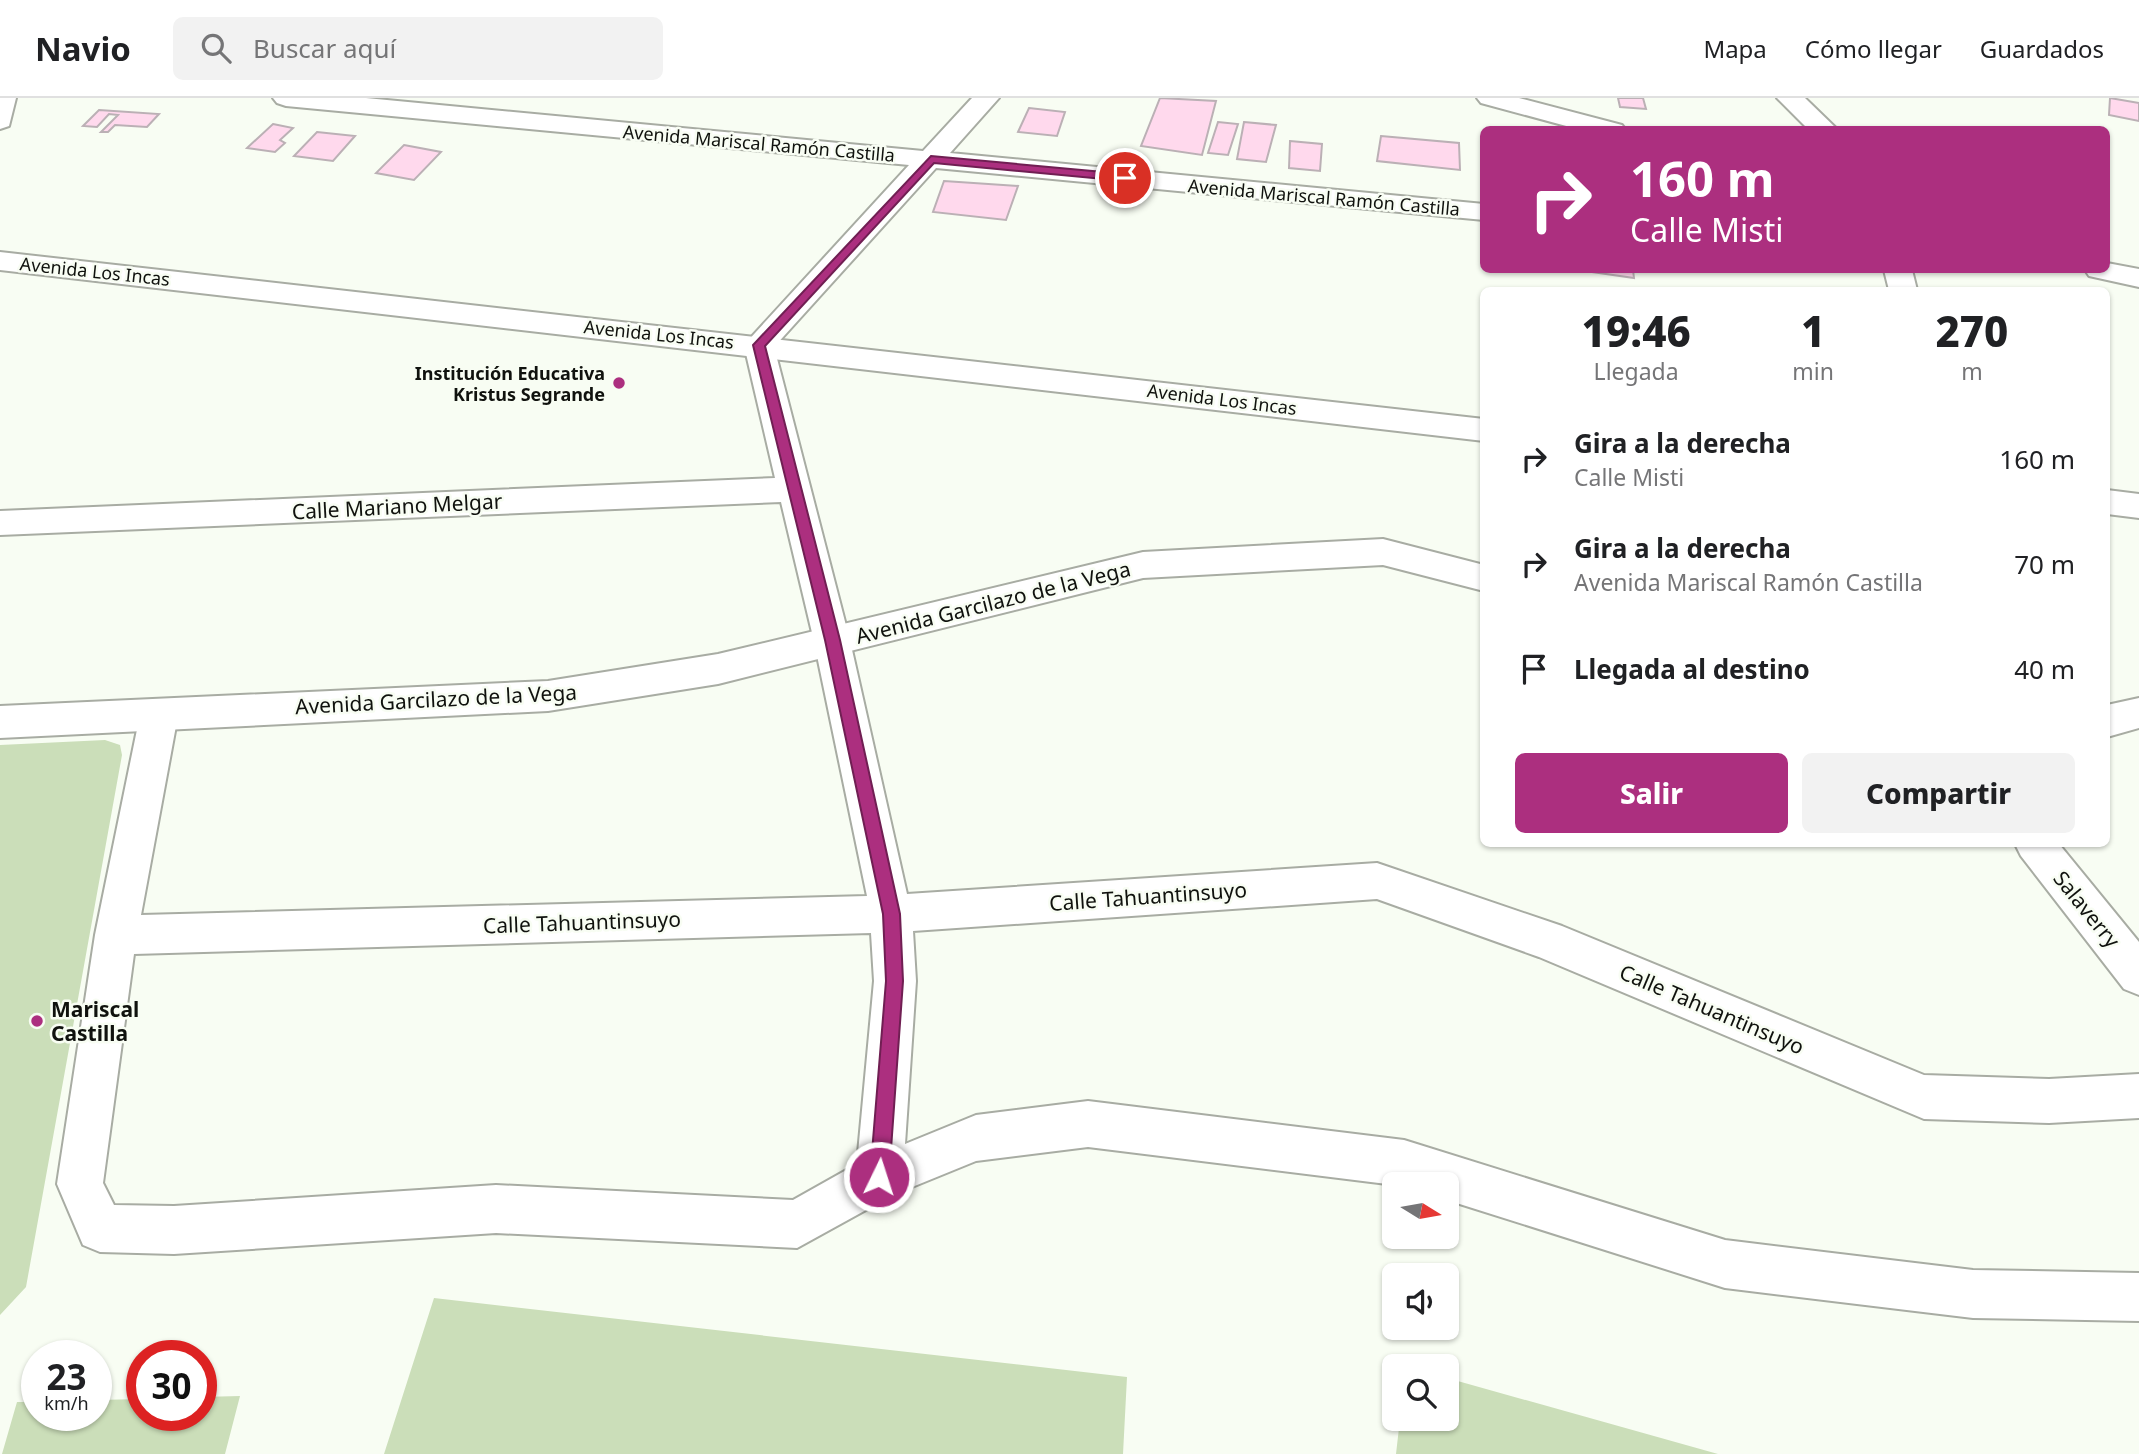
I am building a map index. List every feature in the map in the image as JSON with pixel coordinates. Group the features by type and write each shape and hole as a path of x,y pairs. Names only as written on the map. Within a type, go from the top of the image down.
{"street":[{"path":"0,121 3,98"},
{"name":"Avenida Mariscal Ramón Castilla","path":"286,98 340,101 1480,212"},
{"path":"879,1177 894,981 891,914 832,640 759,345 986,98"},
{"path":"1490,98 1598,126"},
{"path":"1790,98 1821,126"},
{"name":"Avenida Los Incas","path":"0,261 1480,429"},
{"path":"2110,272 2139,278"},
{"name":"Calle Mariano Melgar","path":"0,523 795,489"},
{"path":"2110,502 2139,506"},
{"name":"Avenida Garcilazo de la Vega","path":"0,722 548,696 718,669 1143,565 1383,552 1480,577"},
{"path":"2110,720 2139,713"},
{"path":"159,715 116,935 80,1184 100,1228 174,1230 496,1209 797,1224 879,1177 976,1138 1088,1124 1405,1163 1725,1264 1973,1294 2139,1297"},
{"name":"Salaverry","path":"2037,847 2139,975"},
{"name":"Calle Tahuantinsuyo","path":"116,935 891,914 1377,881 1547,940 1924,1097 2049,1101 2139,1096"}],"green space":[{"name":"Mariscal Castilla","path":"105,740 120,745 122,755 26,1287 0,1315 0,745"},
{"path":"434,1298 1127,1377 1123,1454 384,1454"},
{"path":"1459,1381 1718,1454 1396,1454 1399,1431 1459,1431"},
{"path":"240,1396 225,1454 2,1454 17,1402 21,1402 21,1431 112,1431 112,1400 126,1399 126,1431 217,1431 217,1397"}],"building":[{"path":"1160,98 1216,101 1202,155 1141,146"},
{"path":"1618,98 1643,98 1646,109 1620,107"},
{"path":"2110,98 2139,103 2139,121 2109,115"},
{"path":"1029,108 1065,112 1057,136 1018,132"},
{"path":"99,110 159,114 147,127 115,125 108,132 101,132 118,115 109,114 97,127 83,126"},
{"path":"1218,122 1238,124 1228,155 1208,153"},
{"path":"1244,122 1276,125 1266,162 1237,159"},
{"path":"273,124 293,128 280,140 285,143 275,152 247,148"},
{"path":"317,132 355,136 333,161 294,156"},
{"path":"1381,136 1459,143 1460,170 1377,161"},
{"path":"1290,141 1322,144 1320,171 1289,168"},
{"path":"404,145 441,152 414,180 376,173"},
{"path":"944,181 1018,186 1006,220 933,212"},
{"path":"1599,273 1633,273 1634,278"}],"place":[{"name":"Institución Educativa Kristus Segrande","path":"619,383"},
{"name":"Mariscal Castilla","path":"37,1021"}],"route":[{"path":"879,1177 894,981 891,914 832,640 759,345 931,159 1125,178"}]}
